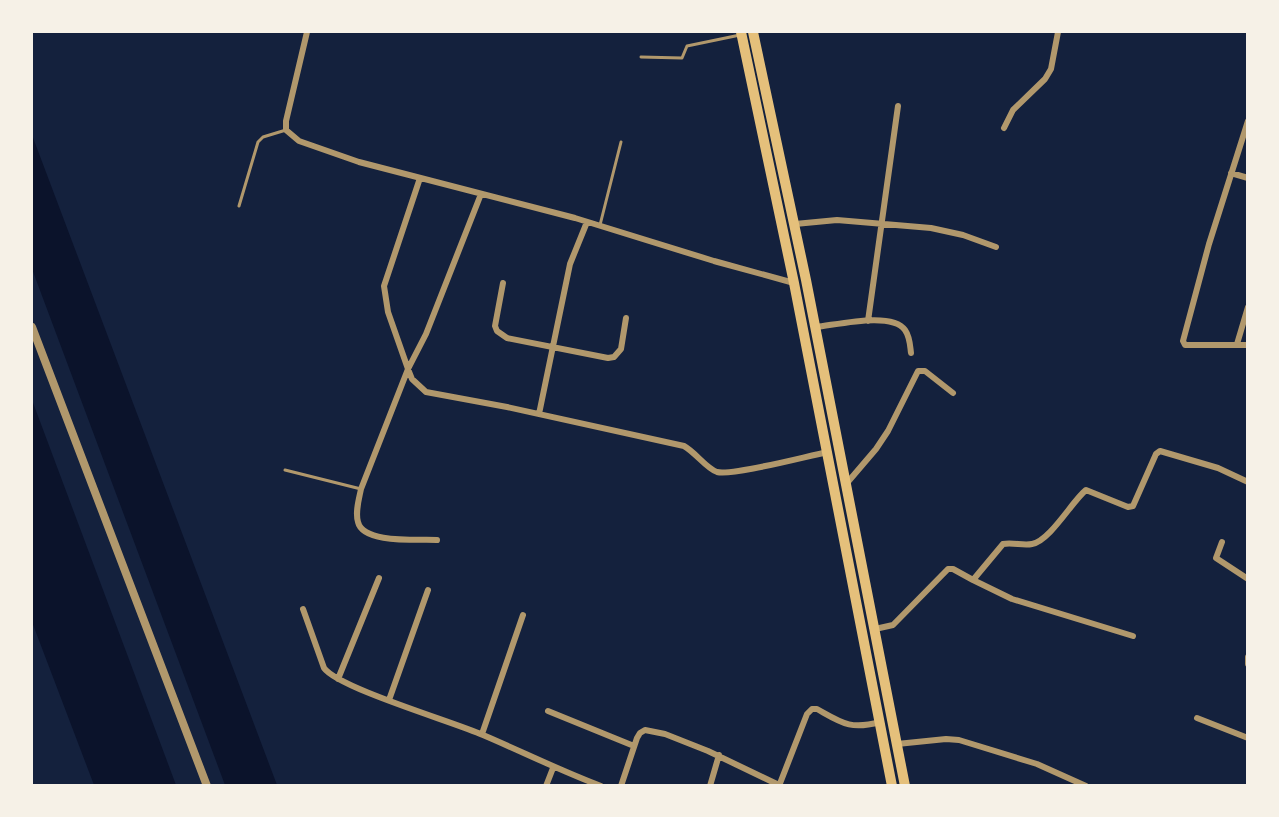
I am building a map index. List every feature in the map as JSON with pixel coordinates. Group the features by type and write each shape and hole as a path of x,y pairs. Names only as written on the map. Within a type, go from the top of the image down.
{"highway":[{"path":"753,32 816,327 905,786"},
{"path":"741,33 828,452 892,786"}],"street":[{"path":"307,32 285,122 286,130 299,141 359,162 600,225 714,261 794,283"},
{"path":"1004,128 1013,110 1051,69 1059,32"},
{"path":"868,321 898,106"},
{"path":"1248,121 1183,341 1185,345 1248,345"},
{"path":"1231,173 1248,178"},
{"path":"420,178 384,286 388,312 408,369 412,379 426,392 684,446 718,472 737,471 828,452"},
{"path":"437,540 384,538 366,534 358,524 358,505 361,489 408,369 426,334 482,194"},
{"path":"795,224 837,220 881,223 950,231 996,247"},
{"path":"539,414 570,264 587,222"},
{"path":"503,283 495,320 496,331 507,338 608,358 614,357 621,349 626,318"},
{"path":"1237,344 1248,307"},
{"path":"816,327 868,321 891,321 900,324 906,330 911,353"},
{"path":"32,327 207,786"},
{"path":"847,483 888,431 918,371 925,371 953,393"},
{"path":"973,580 1003,543 1037,543 1062,519 1086,490 1128,507 1133,506 1155,454 1160,451 1218,468 1248,482"},
{"path":"1222,542 1216,558 1248,579"},
{"path":"875,629 893,625 948,569 953,569 1012,598 1132,636"},
{"path":"338,679 379,579"},
{"path":"389,700 428,590"},
{"path":"303,609 324,668 338,679 482,734 553,768 601,786"},
{"path":"482,734 523,615"},
{"path":"1248,657 1248,664"},
{"path":"621,786 640,733 650,730 719,755 779,785 807,714 812,709 817,709 850,726 864,726 880,722"},
{"path":"548,711 634,746"},
{"path":"1197,718 1248,738"},
{"path":"897,744 946,739 959,740 1037,764 1086,786"},
{"path":"710,786 719,755"},
{"path":"546,786 553,768"}],"lane":[{"path":"641,57 682,58 687,46 741,33"},
{"path":"239,206 258,142 263,137 286,130"},
{"path":"600,225 621,141"},
{"path":"285,470 361,489"}],"water":[{"path":"32,135 277,785 225,785 32,269"},
{"path":"32,400 176,785 94,785 32,622"}]}
